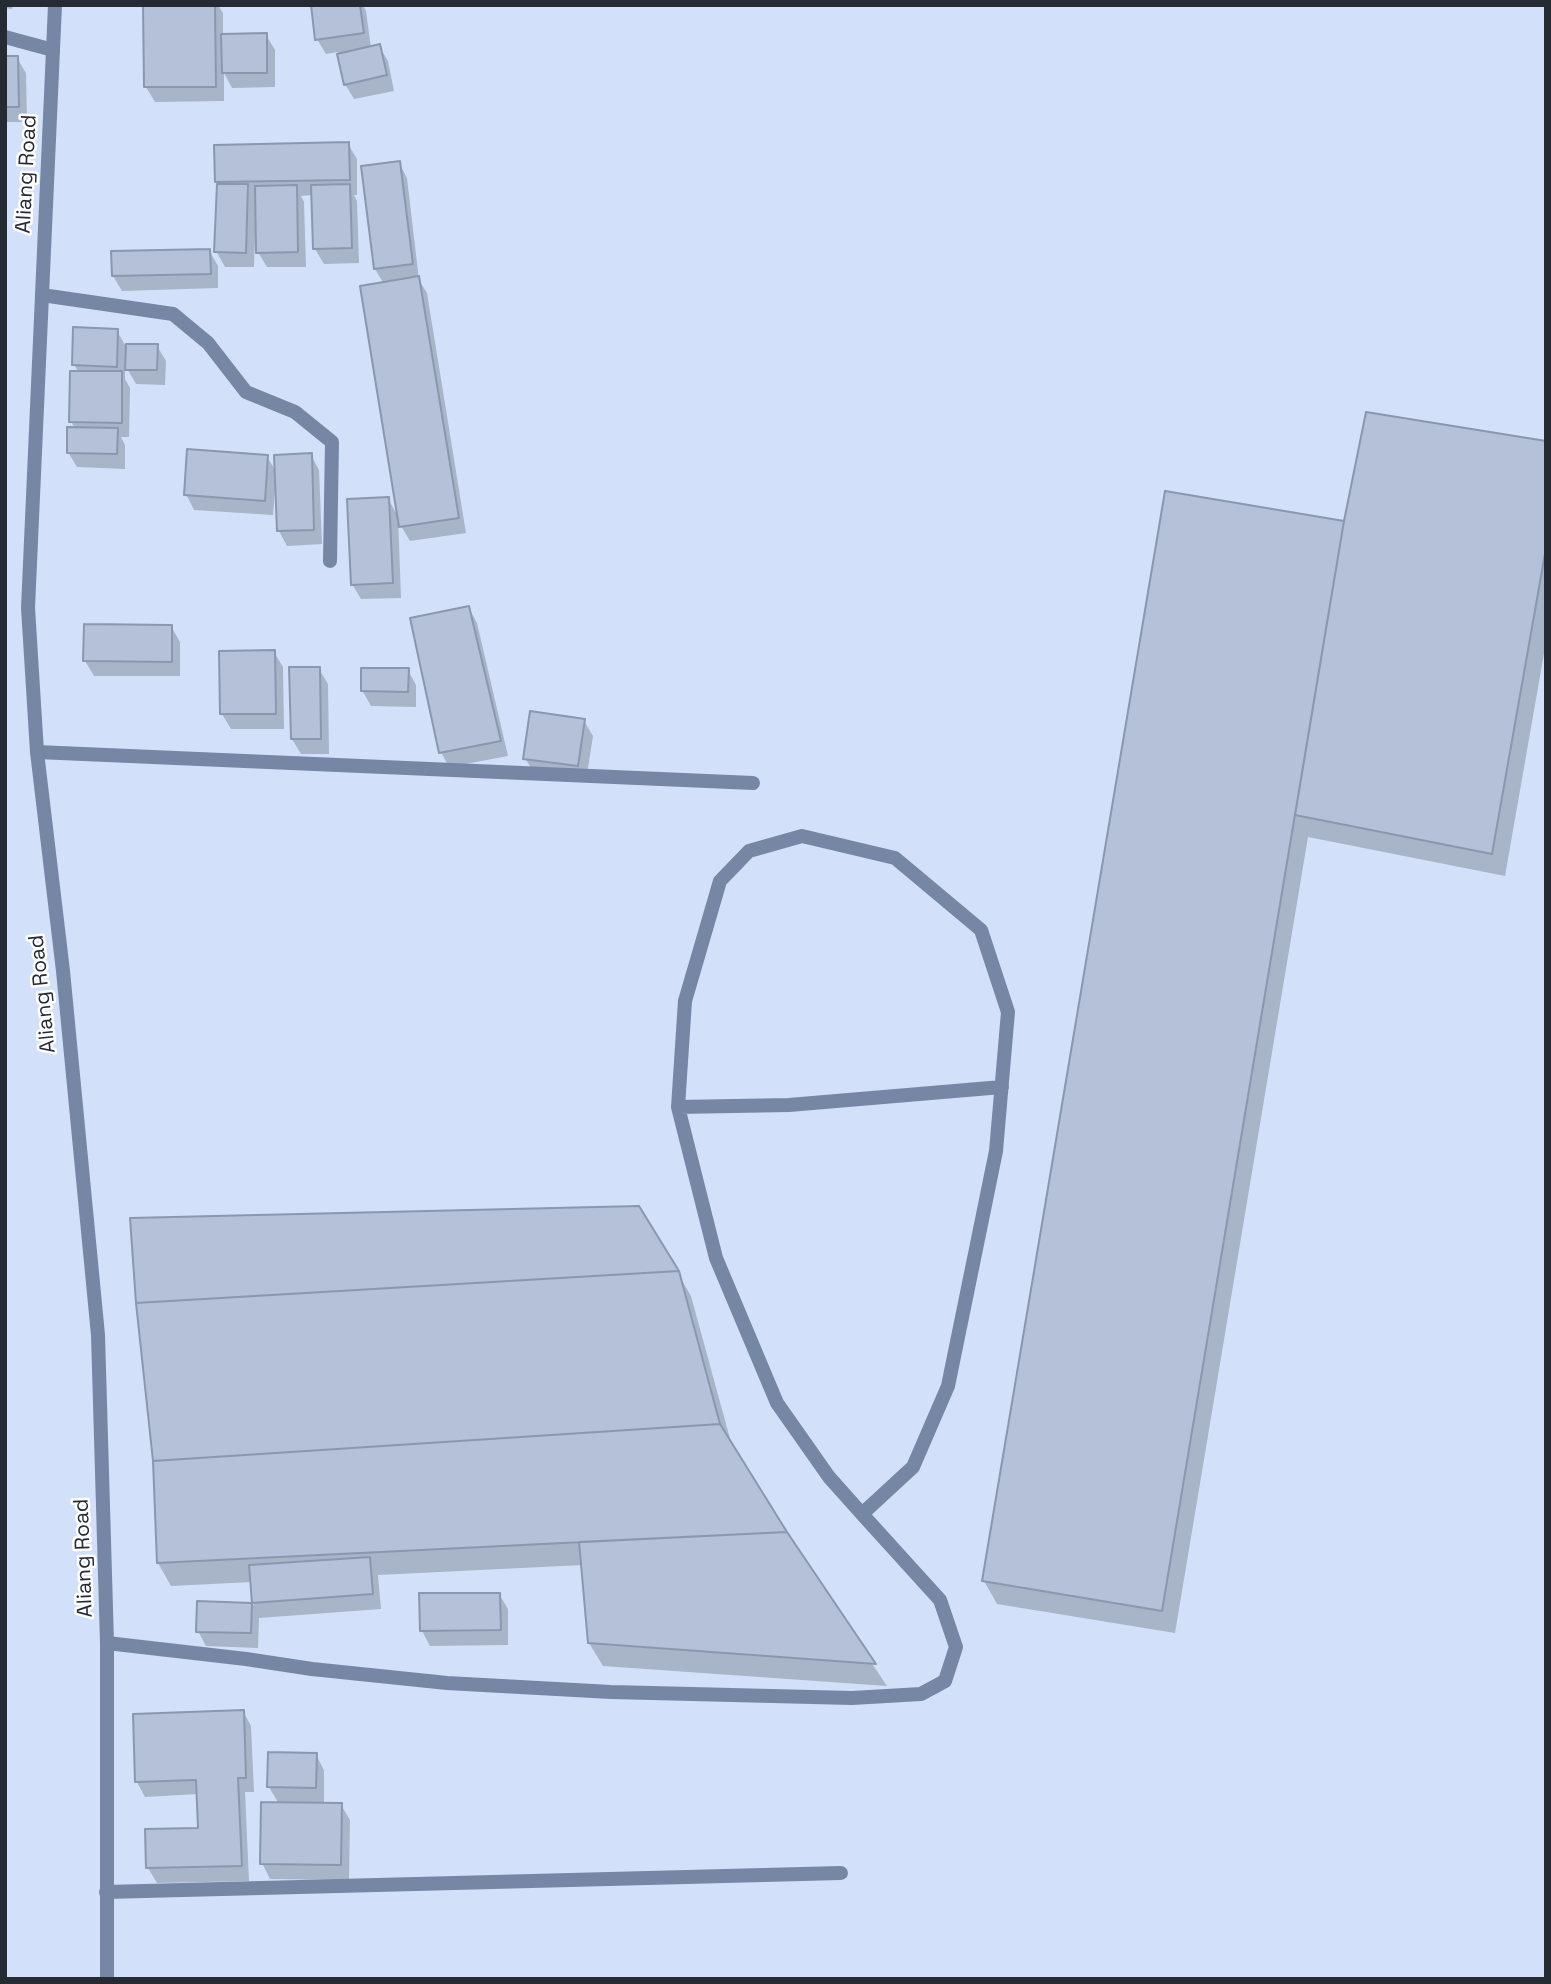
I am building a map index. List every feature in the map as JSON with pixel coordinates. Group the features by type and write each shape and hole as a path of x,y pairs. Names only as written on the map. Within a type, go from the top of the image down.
{"street":[{"name":"Aliang Road","path":"55,5 28,608 37,752 63,971 98,1335 107,1643 107,1979"},
{"path":"5,37 53,50"},
{"path":"42,295 173,314 208,343 246,392 295,412 332,442 330,561"},
{"path":"37,752 753,783"},
{"path":"107,1643 246,1659 312,1670 447,1683 611,1692 852,1698 921,1694 945,1681 956,1647 940,1600 862,1514 829,1477 777,1403 716,1258 678,1107 685,1001 720,881 749,850 802,836 895,858 981,930 1008,1012 996,1151 948,1386 913,1467 862,1514"},
{"path":"678,1107 789,1105 1002,1087"},
{"path":"106,1892 842,1874"}],"building":[{"path":"143,5 215,5 216,87 144,87"},
{"path":"311,5 360,5 364,33 315,40"},
{"path":"267,33 267,73 222,73 221,34"},
{"path":"380,44 387,75 344,85 337,54"},
{"path":"5,56 18,56 19,107 5,107"},
{"path":"349,142 350,180 215,182 214,145"},
{"path":"400,161 413,264 374,269 361,166"},
{"path":"217,184 248,184 246,253 214,252"},
{"path":"350,184 352,248 313,249 311,185"},
{"path":"297,185 298,252 256,253 255,186"},
{"path":"210,249 211,274 112,276 111,251"},
{"path":"419,276 459,518 399,527 360,286"},
{"path":"73,327 118,329 117,367 72,365"},
{"path":"126,344 158,344 157,370 125,370"},
{"path":"70,371 122,371 122,423 69,422"},
{"path":"1366,412 1546,441 1546,548 1492,854 1295,815 1344,521"},
{"path":"67,427 118,428 117,454 67,453"},
{"path":"187,449 268,455 265,501 184,495"},
{"path":"312,453 314,530 277,531 274,455"},
{"path":"1165,491 1344,521 1162,1611 982,1581"},
{"path":"389,497 393,583 351,585 347,499"},
{"path":"469,606 501,741 439,753 410,618"},
{"path":"84,624 172,625 172,662 83,661"},
{"path":"275,650 276,714 220,714 219,651"},
{"path":"289,667 320,667 321,739 291,739"},
{"path":"361,668 409,668 408,692 361,691"},
{"path":"530,711 585,719 578,766 523,759"},
{"path":"639,1206 679,1271 136,1303 130,1218"},
{"path":"679,1271 720,1424 153,1461 136,1303"},
{"path":"720,1424 787,1532 157,1563 153,1461"},
{"path":"787,1532 876,1664 588,1643 579,1542"},
{"path":"370,1557 373,1594 252,1603 249,1565"},
{"path":"419,1593 500,1593 501,1630 420,1631"},
{"path":"197,1601 252,1603 251,1633 196,1632"},
{"path":"244,1710 246,1778 238,1778 242,1866 146,1868 145,1829 198,1828 196,1780 135,1782 133,1714"},
{"path":"268,1752 317,1753 316,1788 267,1787"},
{"path":"261,1802 342,1803 341,1865 260,1864"}]}
